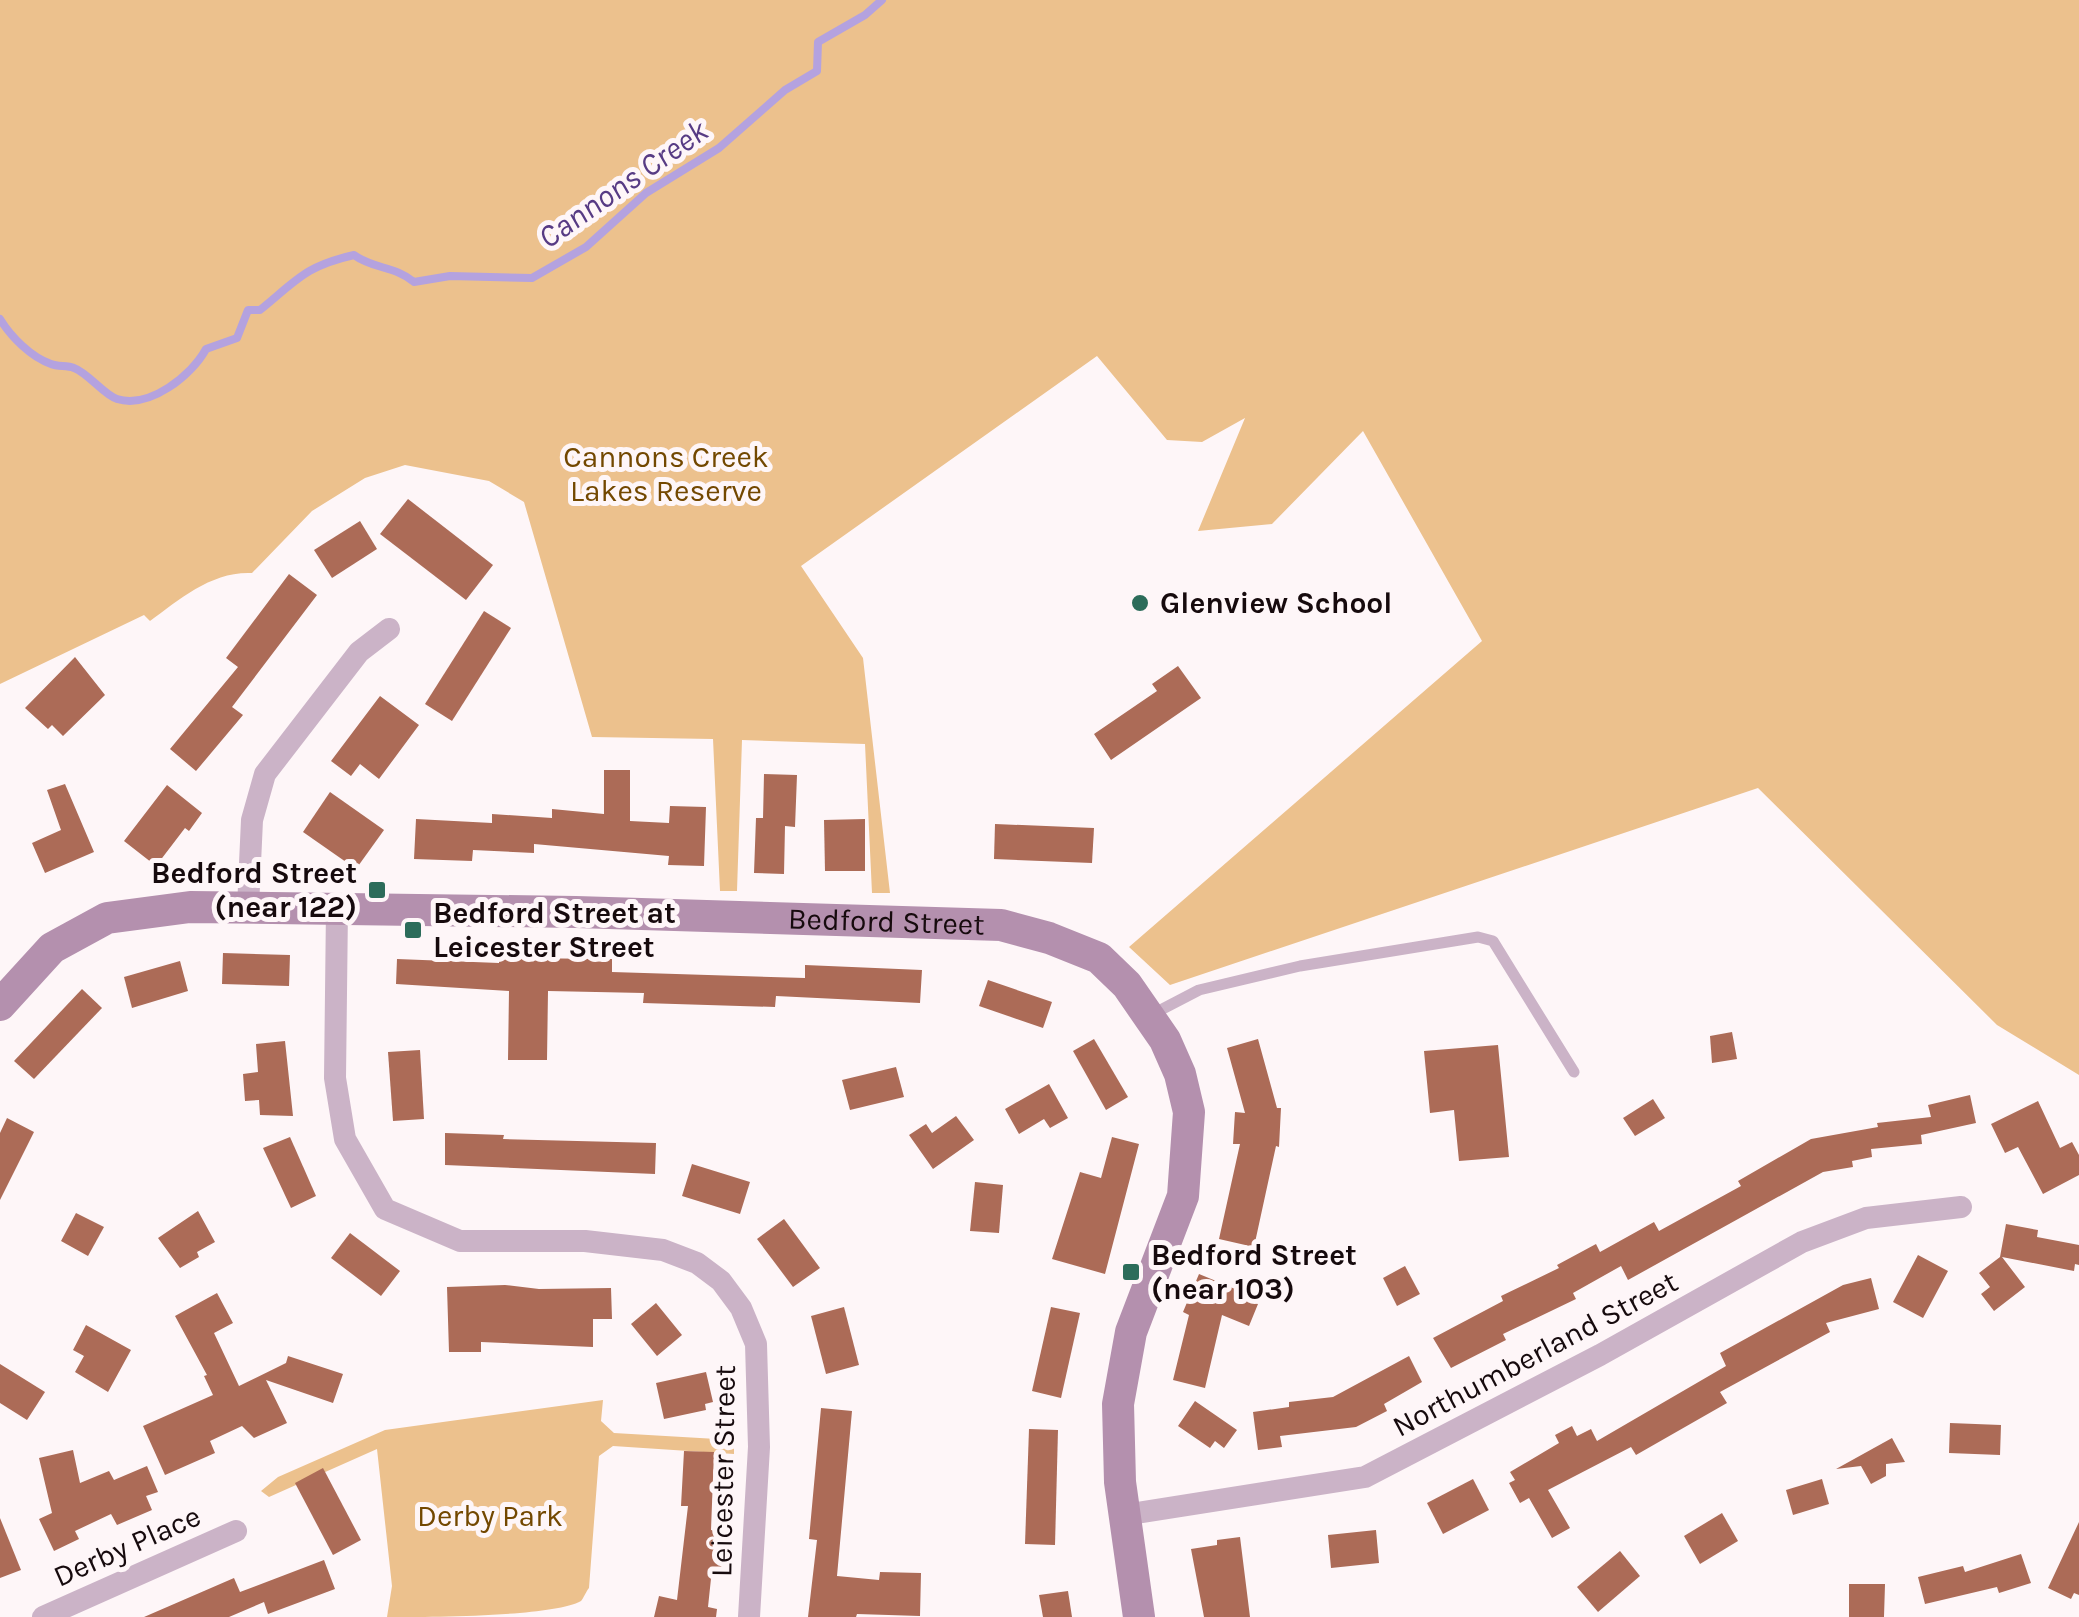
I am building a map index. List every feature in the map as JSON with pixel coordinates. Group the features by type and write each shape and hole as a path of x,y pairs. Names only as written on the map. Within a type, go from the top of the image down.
{"street":[{"path":"248,907 252,820 265,774 359,652 389,628"},
{"name":"Bedford Street","path":"0,1004 52,948 108,918 190,908 1001,924 1099,958 1127,985 1165,1040 1180,1074 1188,1112 1183,1196 1130,1332 1120,1384 1117,1440 1140,1617"},
{"name":"Leicester Street","path":"336,908 335,1078 345,1139 386,1209 460,1241 585,1241 663,1250 697,1263 721,1281 741,1308 756,1344 759,1450 748,1617"},
{"name":"Northumberland Street","path":"1124,1514 1365,1477 1600,1355 1802,1242 1866,1218 1961,1208"},
{"name":"Derby Place","path":"42,1617 236,1531"}],"lane":[{"path":"1150,1016 1199,990 1269,973 1478,937 1493,941 1574,1072"}],"green space":[{"name":"Cannons Creek Lakes Reserve","path":"0,0 2079,0 2079,1075 1997,1025 1758,788 1170,985 1129,947 1482,641 1363,431 1272,524 1198,531 1245,418 1202,442 1167,440 1097,356 801,566 863,658 890,893 872,893 865,744 742,740 737,891 720,891 713,739 592,737 524,502 489,481 405,465 365,478 312,511 252,573 210,582 150,621 144,615 0,684"},
{"name":"Derby Park","path":"603,1400 601,1421 614,1433 734,1440 734,1454 613,1446 599,1456 589,1588 581,1601 566,1606 488,1615 387,1617 392,1586 377,1449 269,1497 261,1491 278,1477 385,1430"}],"building":[{"path":"408,499 493,565 466,600 380,534"},
{"path":"360,521 377,549 332,578 314,550"},
{"path":"289,574 317,595 232,707 243,715 196,771 170,749 238,667 226,658"},
{"path":"484,611 511,628 452,721 425,704"},
{"path":"75,657 105,695 63,736 52,725 48,729 25,708"},
{"path":"1178,666 1201,698 1111,760 1094,734 1157,691 1152,684"},
{"path":"380,696 419,725 379,779 360,764 351,776 331,761"},
{"path":"604,770 630,770 630,821 669,823 670,806 706,807 704,866 668,865 669,856 534,844 534,853 473,850 472,861 414,859 416,819 492,823 492,814 552,818 552,809 604,814"},
{"path":"764,774 797,775 795,827 785,826 784,874 754,873 756,818 763,818"},
{"path":"65,784 94,852 45,873 32,843 61,830 47,790"},
{"path":"167,785 202,813 189,831 185,828 156,866 124,841"},
{"path":"330,792 384,830 356,869 303,832"},
{"path":"865,819 865,871 825,871 824,820"},
{"path":"995,824 1094,828 1092,863 994,859"},
{"path":"223,953 290,955 289,986 222,984"},
{"path":"499,958 612,959 612,972 805,978 805,965 922,970 920,1003 776,996 775,1007 643,1003 644,993 548,991 547,1060 508,1060 509,991 396,984 397,959 499,963"},
{"path":"180,961 188,991 132,1008 124,977"},
{"path":"988,980 1052,1002 1043,1028 979,1006"},
{"path":"82,989 102,1008 34,1079 14,1061"},
{"path":"1732,1032 1737,1059 1712,1063 1710,1036"},
{"path":"1094,1039 1128,1097 1106,1110 1073,1051"},
{"path":"1258,1039 1277,1108 1281,1108 1279,1147 1276,1146 1254,1247 1219,1239 1240,1144 1233,1144 1235,1112 1245,1113 1227,1048"},
{"path":"285,1041 293,1116 260,1115 259,1100 245,1101 243,1074 258,1072 256,1044"},
{"path":"1498,1045 1509,1157 1459,1161 1454,1110 1430,1113 1424,1051"},
{"path":"420,1050 424,1119 393,1121 388,1052"},
{"path":"896,1067 904,1097 850,1110 842,1080"},
{"path":"1049,1084 1068,1118 1050,1128 1044,1119 1019,1134 1005,1109"},
{"path":"1970,1095 1976,1123 1921,1135 1922,1144 1871,1149 1872,1157 1852,1161 1853,1167 1823,1172 1628,1280 1621,1266 1573,1293 1576,1299 1503,1334 1506,1340 1451,1368 1433,1338 1596,1244 1600,1252 1654,1222 1659,1231 1741,1186 1738,1181 1811,1139 1878,1127 1877,1123 1931,1117 1928,1105"},
{"path":"1653,1099 1665,1118 1635,1136 1623,1118"},
{"path":"2038,1101 2060,1148 2072,1142 2079,1155 2079,1175 2043,1194 2018,1147 2005,1153 1991,1124"},
{"path":"956,1116 974,1140 933,1169 909,1135 926,1124 932,1133"},
{"path":"7,1118 34,1132 0,1200 0,1133"},
{"path":"445,1133 504,1135 503,1139 656,1143 655,1174 445,1165"},
{"path":"290,1137 316,1196 291,1208 263,1148"},
{"path":"1112,1137 1139,1144 1105,1274 1052,1259 1080,1172 1101,1178"},
{"path":"692,1164 750,1182 740,1214 682,1196"},
{"path":"975,1182 1003,1185 999,1233 970,1231"},
{"path":"198,1211 215,1242 180,1268 158,1238"},
{"path":"76,1213 104,1227 88,1256 61,1241"},
{"path":"784,1219 820,1268 793,1287 757,1239"},
{"path":"2006,1224 2038,1230 2037,1237 2079,1245 2079,1265 2075,1264 2074,1271 2002,1257 2025,1287 1994,1311 1981,1294 1990,1287 1979,1273 2000,1257"},
{"path":"350,1233 400,1271 381,1296 331,1258"},
{"path":"1918,1255 1948,1271 1923,1318 1893,1302"},
{"path":"1405,1266 1420,1294 1397,1306 1383,1278"},
{"path":"1199,1274 1243,1292 1241,1297 1258,1304 1249,1326 1222,1315 1205,1388 1173,1380 1189,1315 1183,1312"},
{"path":"1871,1278 1879,1309 1826,1323 1830,1332 1720,1392 1727,1403 1636,1455 1631,1447 1548,1490 1570,1528 1552,1538 1529,1498 1520,1503 1509,1483 1515,1480 1510,1472 1559,1443 1555,1435 1572,1426 1577,1436 1591,1429 1597,1441 1726,1366 1720,1353 1843,1285"},
{"path":"505,1285 539,1289 611,1288 612,1319 593,1319 593,1347 481,1342 481,1352 449,1352 447,1287"},
{"path":"217,1293 233,1323 214,1333 239,1386 286,1363 288,1356 343,1374 333,1403 266,1380 287,1423 254,1438 242,1426 210,1441 215,1453 165,1475 143,1426 213,1395 204,1376 207,1375 175,1316"},
{"path":"656,1303 682,1335 657,1356 631,1324"},
{"path":"844,1307 859,1365 826,1374 811,1316"},
{"path":"1051,1307 1080,1313 1061,1398 1032,1391"},
{"path":"86,1325 131,1350 108,1392 75,1372 84,1356 73,1350"},
{"path":"1409,1356 1422,1382 1384,1404 1387,1411 1356,1427 1280,1436 1282,1447 1258,1450 1253,1412 1289,1407 1289,1402 1333,1397"},
{"path":"0,1364 45,1392 27,1420 0,1403"},
{"path":"706,1372 713,1402 705,1404 706,1410 664,1419 656,1383"},
{"path":"1195,1401 1237,1430 1224,1448 1215,1441 1210,1448 1178,1426"},
{"path":"821,1408 852,1411 837,1576 879,1580 880,1572 921,1573 920,1616 808,1617 817,1540 809,1539"},
{"path":"1950,1423 2001,1425 2000,1455 1949,1453"},
{"path":"1029,1429 1058,1430 1055,1545 1025,1544"},
{"path":"1892,1438 1905,1462 1886,1464 1886,1476 1871,1484 1861,1466 1836,1469"},
{"path":"73,1450 80,1483 109,1471 114,1480 147,1466 158,1492 146,1496 152,1510 117,1525 111,1514 75,1531 79,1539 54,1551 39,1519 52,1513 39,1458"},
{"path":"684,1451 714,1452 711,1530 716,1531 714,1548 723,1549 721,1570 712,1569 708,1607 717,1609 716,1617 654,1617 659,1596 677,1600 688,1506 681,1506"},
{"path":"323,1468 361,1540 333,1555 295,1483"},
{"path":"1473,1479 1489,1510 1443,1534 1427,1503"},
{"path":"1822,1479 1829,1504 1793,1515 1786,1490"},
{"path":"1722,1513 1738,1541 1700,1564 1684,1536"},
{"path":"0,1518 21,1570 0,1578"},
{"path":"2079,1522 2079,1595 2074,1593 2071,1599 2048,1588"},
{"path":"1376,1530 1379,1563 1331,1568 1328,1535"},
{"path":"1240,1537 1250,1617 1204,1617 1191,1549"},
{"path":"1620,1551 1640,1576 1598,1612 1577,1587"},
{"path":"2021,1554 2031,1583 1999,1593 1997,1587 1925,1604 1918,1577 1963,1566 1965,1572"},
{"path":"324,1560 335,1589 268,1614 264,1602 229,1617 144,1617 234,1578 240,1592"},
{"path":"1849,1584 1885,1584 1884,1617 1849,1617"},
{"path":"1068,1591 1072,1617 1043,1617 1039,1595"}],"waterway":[{"name":"Cannons Creek","path":"0,319 36,357 74,368 112,397 130,401 169,388 206,349 237,338 248,310 260,310 302,275 337,259 354,255 414,282 450,276 532,278 586,247 646,193 719,148 785,90 817,71 818,42 865,15 882,0"}],"place":[{"name":"Glenview School","path":"1140,603"},
{"name":"Bedford Street (near 122)","path":"377,890"},
{"name":"Bedford Street at Leicester Street","path":"413,930"},
{"name":"Bedford Street (near 103)","path":"1131,1272"}]}
